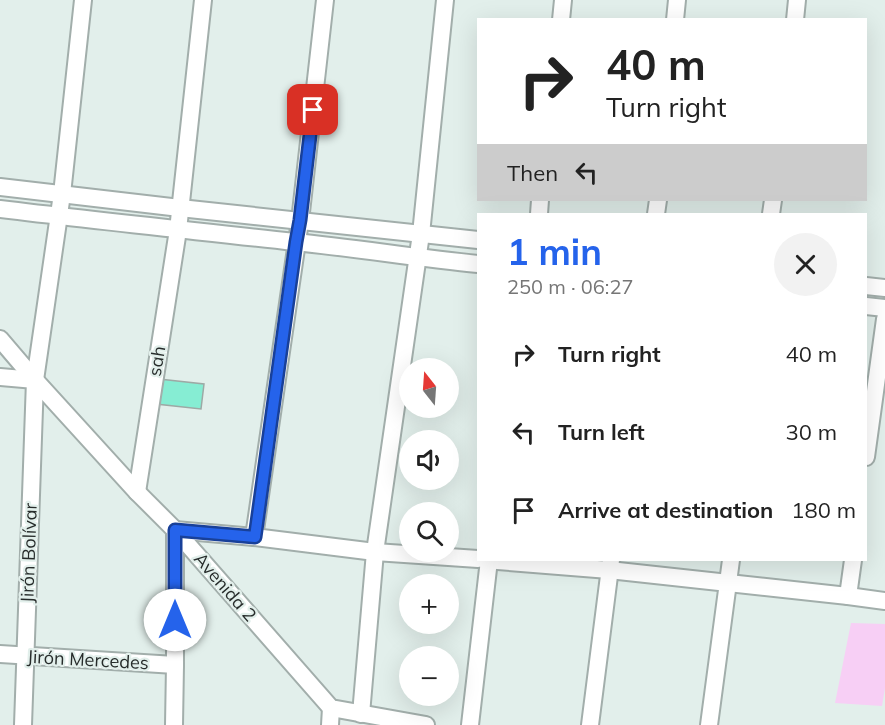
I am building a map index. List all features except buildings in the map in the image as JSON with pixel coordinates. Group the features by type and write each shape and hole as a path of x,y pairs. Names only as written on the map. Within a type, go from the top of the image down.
{"street":[{"name":"Jirón Bolívar","path":"22,725 35,380 62,194 83,0"},
{"name":"sah","path":"136,492 178,230 203,0"},
{"path":"255,537 300,220 326,0"},
{"path":"361,714 375,552 422,234 445,0"},
{"path":"561,18 563,0"},
{"path":"675,18 677,0"},
{"path":"795,18 797,0"},
{"path":"0,187 477,240"},
{"path":"0,209 477,264"},
{"path":"867,285 885,288"},
{"path":"867,306 885,308"},
{"path":"867,450 885,319"},
{"name":"Avenida 2","path":"0,339 136,492 175,530 330,717 361,714 426,725"},
{"path":"0,377 35,380"},
{"path":"174,725 175,530 375,552 477,559"},
{"path":"470,725 489,561"},
{"path":"513,561 610,565 728,583 885,601"},
{"path":"709,725 731,561"},
{"path":"848,596 853,561"},
{"path":"590,725 610,565"},
{"name":"Jirón Mercedes","path":"0,654 175,665"}],"shaded area":[{"path":"851,623 885,624 885,688 882,706 835,703"}],"route":[{"path":"175,620 175,530 255,537 300,220 313,110"}]}
